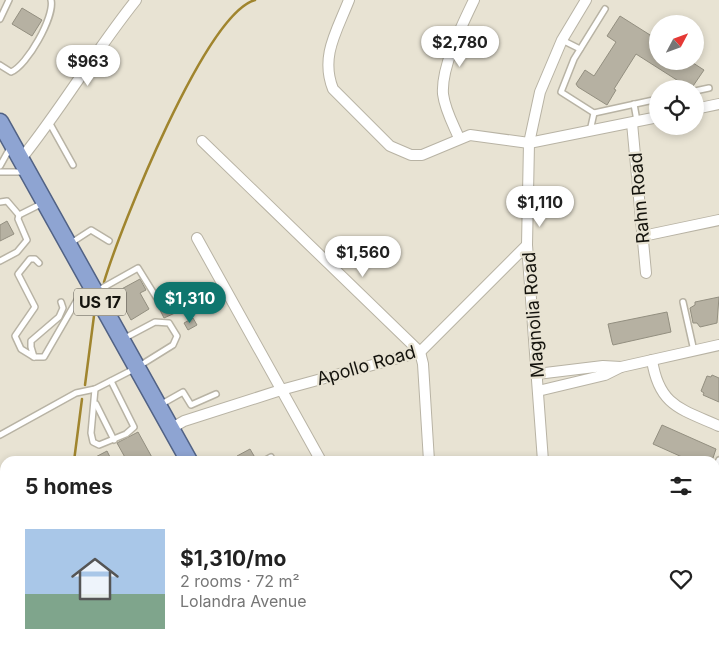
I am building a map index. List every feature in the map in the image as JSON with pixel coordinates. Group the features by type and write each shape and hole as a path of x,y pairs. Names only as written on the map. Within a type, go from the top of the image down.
{"highway":[{"name":"US 17","path":"0,122 185,456"}],"street":[{"path":"25,166 49,122 104,40 136,0"},
{"path":"349,0 327,58 327,71 333,89 390,146 401,152 411,155 422,154 459,138 481,136 529,143 649,119"},
{"path":"459,138 446,107 443,86 454,49 474,0"},
{"name":"Magnolia Road","path":"543,456 527,245 529,143 540,92 562,40 586,0"},
{"path":"704,107 719,104"},
{"name":"Rahn Road","path":"635,122 646,272"},
{"path":"202,141 420,352 424,364 429,456"},
{"path":"643,236 719,220"},
{"path":"197,238 318,456"},
{"name":"Apollo Road","path":"170,428 184,421 281,390 420,352 527,245"},
{"path":"538,391 605,375 621,367 719,345"},
{"path":"652,360 655,379 663,394 682,410 719,426"},
{"path":"537,374 603,366 621,367"},
{"path":"576,369 578,381"}],"lane":[{"path":"0,19 9,0"},
{"path":"0,65 11,72 27,58 50,16 50,0"},
{"path":"605,9 580,49 561,92 594,113 649,101"},
{"path":"562,40 580,49"},
{"path":"704,89 709,88"},
{"path":"634,104 635,122"},
{"path":"590,131 594,113"},
{"path":"49,122 73,165"},
{"path":"0,166 12,143"},
{"path":"0,172 25,166"},
{"path":"0,202 7,201 19,215 18,219 27,240 17,252 0,261"},
{"path":"19,215 45,202"},
{"path":"68,245 91,230 109,240"},
{"path":"39,263 35,259 30,260 18,274 35,307 15,336 21,349 34,357 44,356 77,300 138,268 161,305"},
{"path":"34,357 31,341 59,317 63,308 61,302"},
{"path":"683,302 694,351"},
{"path":"0,435 76,393 95,389 136,368 173,345 177,336 169,323 158,322 120,340"},
{"path":"95,389 96,404 92,439 99,445 114,440 134,427 111,381"},
{"path":"158,406 184,392 191,405 216,394"},
{"path":"96,404 114,440"}],"building":[{"path":"22,8 42,20 32,36 12,24"},
{"path":"620,16 649,34 649,62 636,54 614,89 616,90 607,105 576,84 585,70 594,76 616,42 607,36"},
{"path":"661,70 704,70 697,80 677,80"},
{"path":"7,221 14,234 0,241 0,225"},
{"path":"140,279 146,290 140,293 149,309 131,320 116,292"},
{"path":"205,288 212,300 201,306 195,294"},
{"path":"719,297 717,323 700,327 697,323 693,323 690,308 695,305 695,302"},
{"path":"170,304 175,313 164,318 160,310"},
{"path":"667,312 671,332 613,345 608,324"},
{"path":"193,318 197,325 188,330 184,323"},
{"path":"712,375 719,378 719,402 703,395 704,393 701,391 707,376 711,377"},
{"path":"662,425 716,449 714,456 680,456 653,444"},
{"path":"138,432 151,456 124,456 117,443"},
{"path":"250,449 254,456 237,456"},
{"path":"107,451 110,456 98,456"}],"waterway":[{"path":"104,282 127,218 146,173 189,81 213,43 235,14 255,0"},
{"path":"85,385 95,308"},
{"path":"75,456 82,399"}]}
